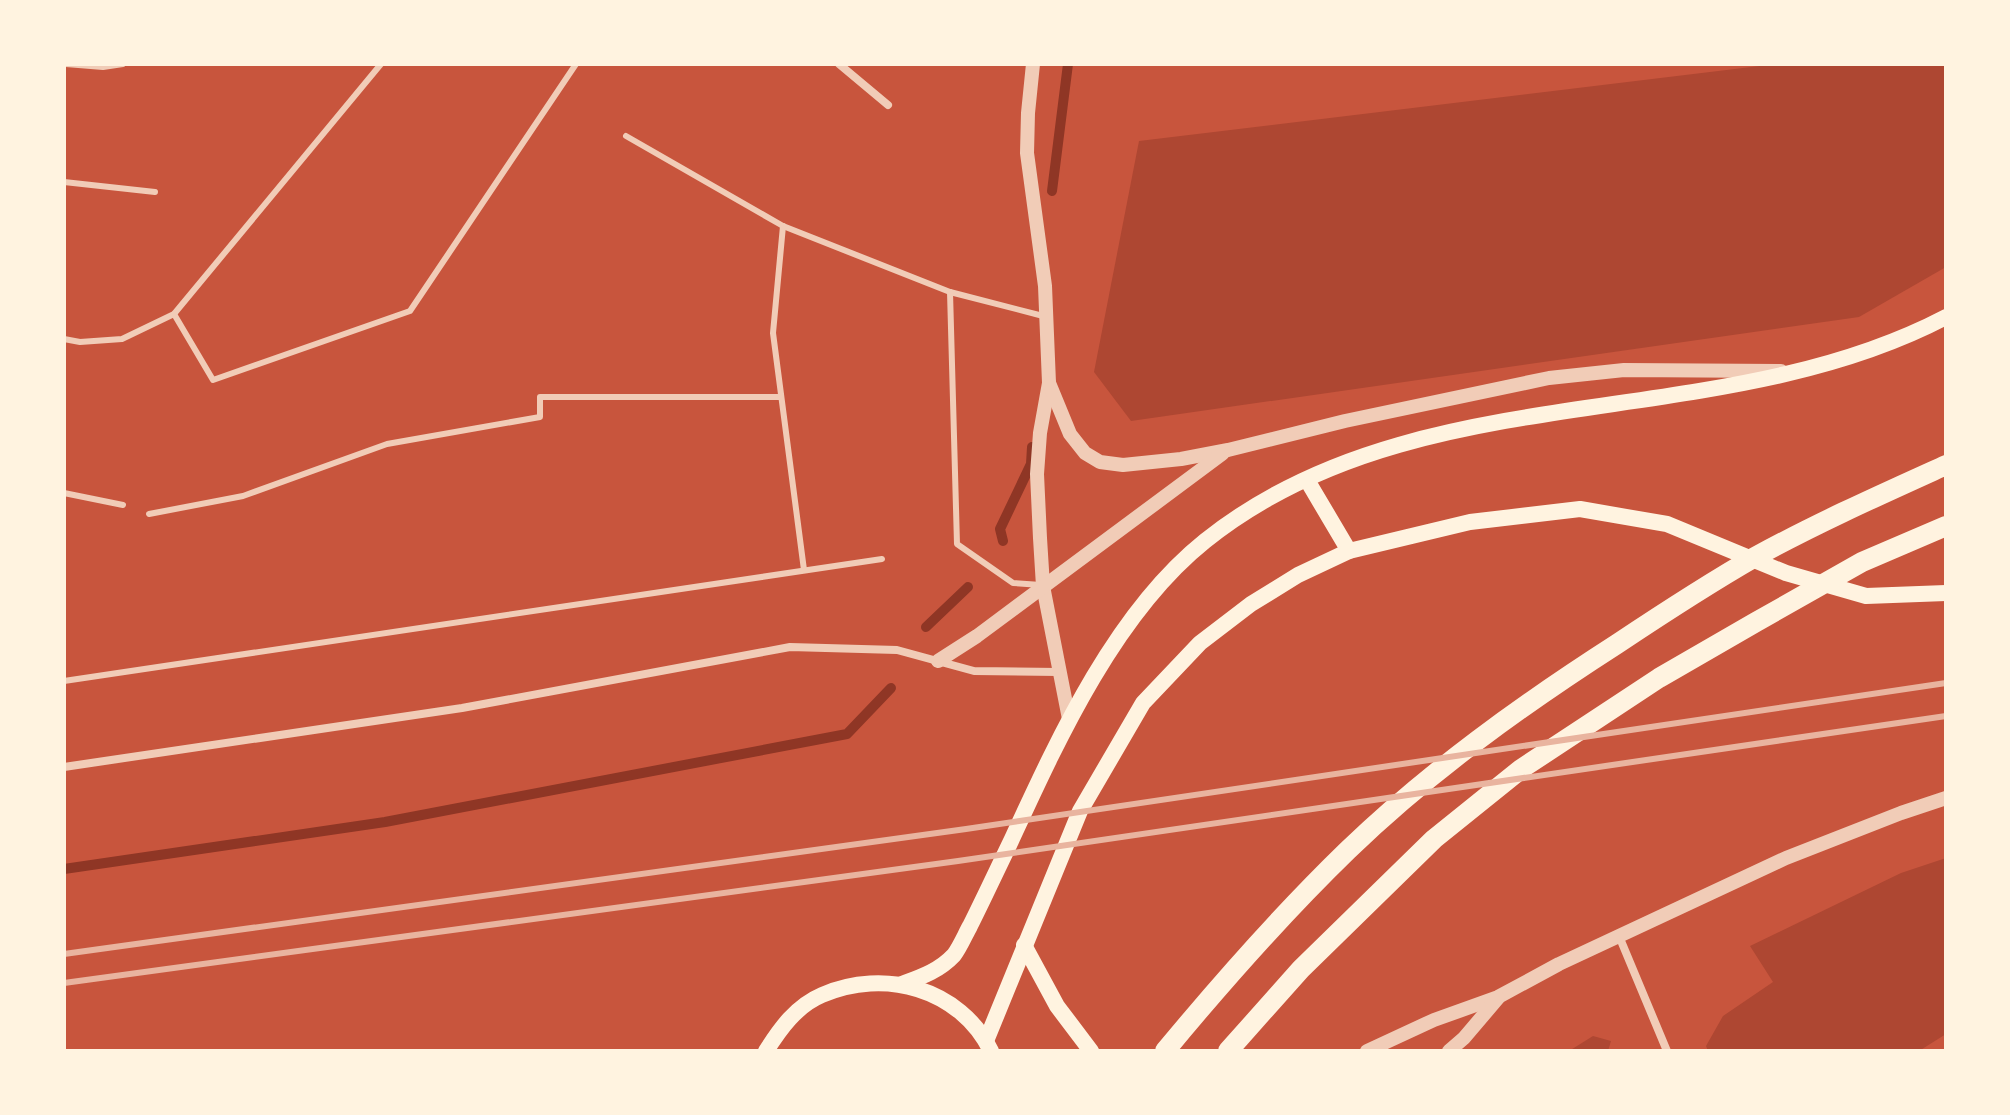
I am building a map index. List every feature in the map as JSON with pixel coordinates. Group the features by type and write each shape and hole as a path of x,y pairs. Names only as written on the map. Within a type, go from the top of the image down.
{"main road":[{"path":"902,984 930,974 955,954 1069,719 1107,655 1186,556 1251,508 1307,480 1412,442 1480,425 1729,385 1794,371 1845,359 1917,332 1946,317"},
{"path":"1165,1051 1271,928 1349,849 1418,788 1494,728 1557,682 1668,609 1756,556 1946,465"},
{"path":"1307,480 1349,551"},
{"path":"989,1046 1024,945 1080,811 1143,703 1200,643 1251,604 1298,575 1349,551 1470,522 1580,509 1667,524 1786,573 1866,596 1946,593"},
{"path":"1228,1051 1301,969 1434,839 1521,769 1659,678 1769,614 1862,562 1946,526"},
{"path":"1024,945 1057,1006 1091,1051"},
{"path":"766,1051 785,1021 819,996 860,983 902,984 935,994 964,1014 989,1046"}],"street":[{"path":"839,64 888,105"},
{"path":"1033,64 1027,153 1040,241 1049,383 1037,474 1043,586 1069,719"},
{"path":"1049,383 1070,434 1085,453 1100,462 1123,465 1228,450 1345,421 1549,378 1639,369 1794,371"},
{"path":"938,661 977,636 1228,450"},
{"path":"64,767 462,708 790,647 897,650 974,671 1059,672"},
{"path":"1367,1051 1434,1020 1498,997 1618,935 1786,858 1946,798"},
{"path":"1618,935 1667,1051"},
{"path":"1449,1051 1498,997"}],"lane":[{"path":"66,64 103,67 123,64"},
{"path":"64,339 80,342 122,339 174,314 381,64"},
{"path":"174,314 213,380 410,311 576,64"},
{"path":"626,136 783,226 950,292 1047,317"},
{"path":"64,182 155,192"},
{"path":"783,226 773,333 804,570"},
{"path":"950,292 957,544 1013,583 1043,586"},
{"path":"149,514 243,496 387,444 540,417 540,397 781,397"},
{"path":"64,493 123,505"},
{"path":"64,681 882,559"}],"shaded area":[{"path":"1776,64 1946,64 1946,267 1859,317 1131,421 1094,372 1139,141"},
{"path":"1946,858 1946,1034 1919,1051 1708,1051 1706,1046 1723,1016 1773,982 1750,946 1901,873"},
{"path":"1593,1036 1611,1041 1608,1051 1569,1051"}],"waterway":[{"path":"1052,191 1068,64"},
{"path":"1003,541 1000,529 1031,464 1032,447"},
{"path":"926,627 968,587"},
{"path":"64,869 385,822 847,734 891,688"}],"railway":[{"path":"64,954 966,829 1946,683"},
{"path":"64,983 958,861 1946,716"}]}
